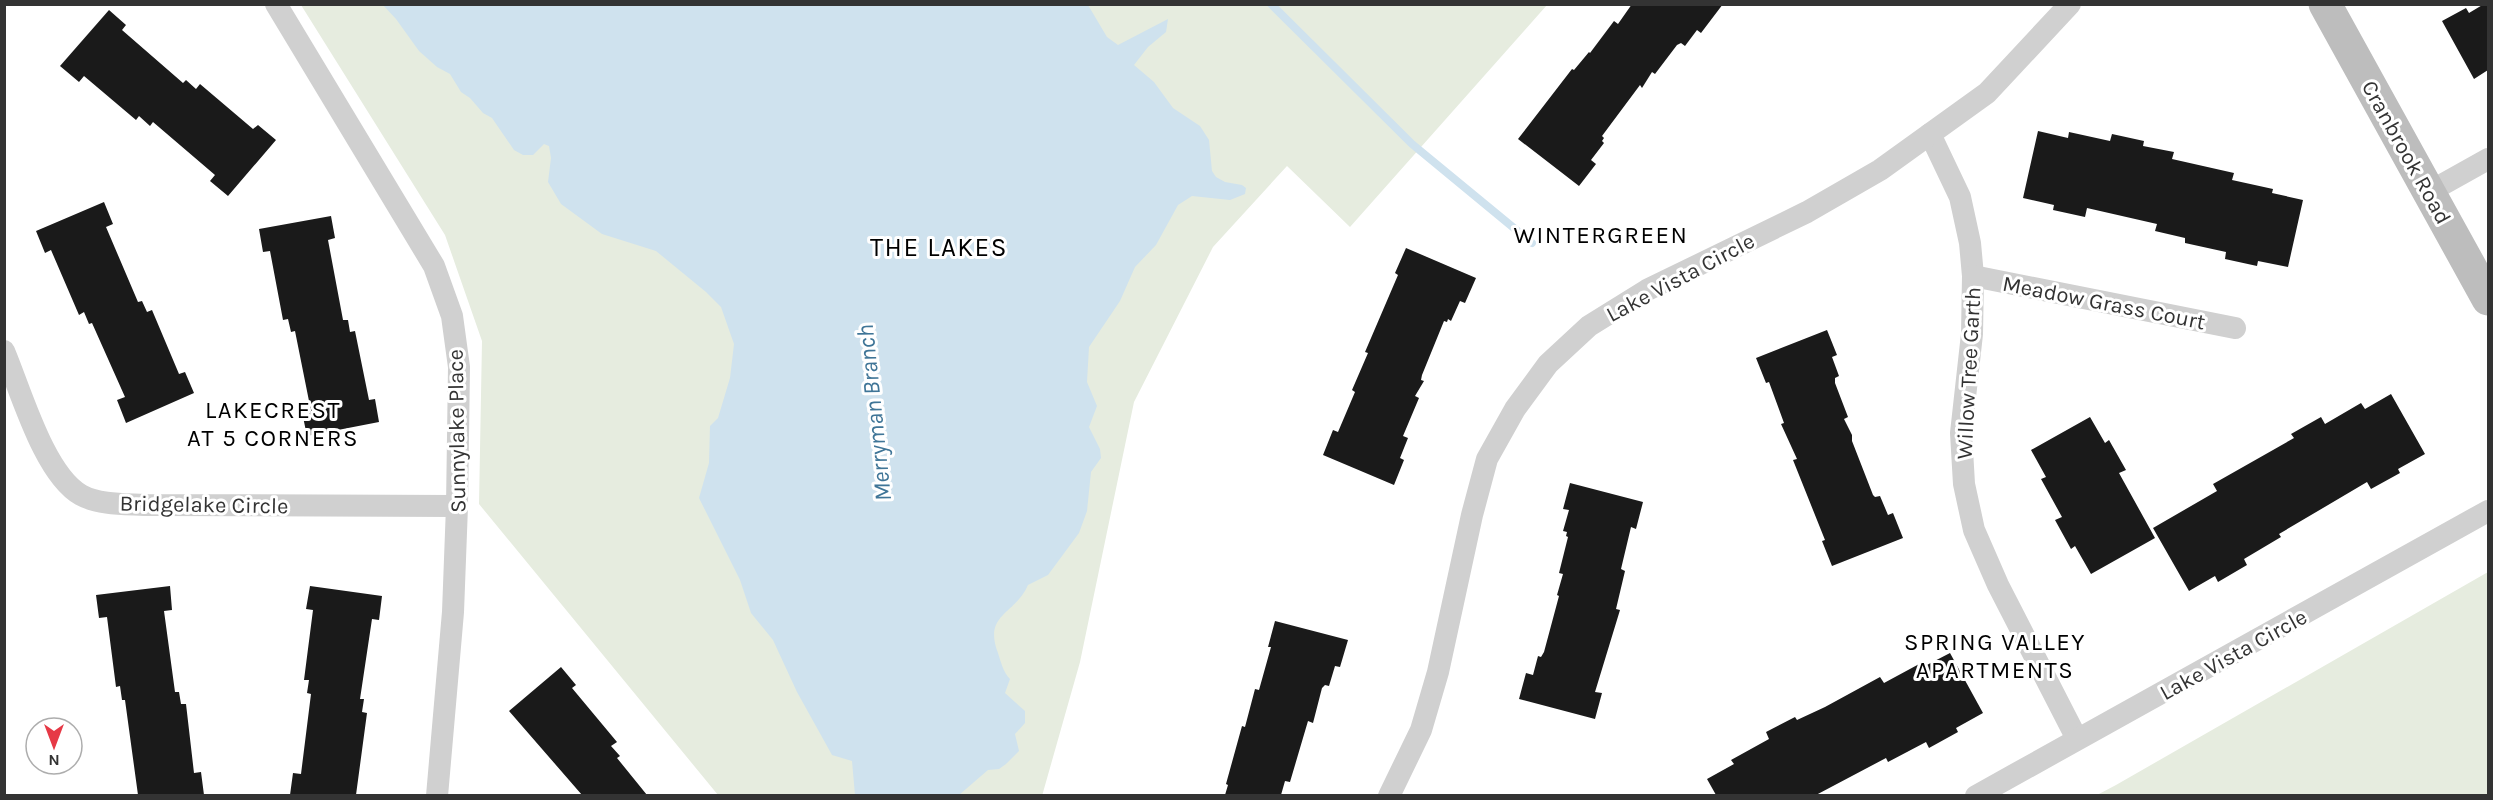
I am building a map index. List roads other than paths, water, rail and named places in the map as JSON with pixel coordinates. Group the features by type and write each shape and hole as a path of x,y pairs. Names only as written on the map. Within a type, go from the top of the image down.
{"street":[{"name":"Sunnylake Place","path":"276,4 434,266 452,316 459,367 458,506 453,612 437,795"},
{"name":"Lake Vista Circle","path":"1389,795 1420,730 1435,682 1472,515 1487,459 1515,409 1548,364 1589,326 1647,290 1807,212 1880,170 1987,93 2070,4"},
{"name":"Cranbrook Road","path":"2325,4 2488,299"},
{"name":"Willow Tree Garth","path":"1930,134 1960,197 1970,243 1973,276 1972,334 1961,433 1964,484 1974,530 1998,585 2077,739"},
{"path":"2429,192 2488,159"},
{"name":"Meadow Grass Court","path":"1973,276 2235,327"},
{"name":"Bridgelake Circle","path":"4,351 49,459 64,482 82,496 117,504 144,505 458,506"},
{"name":"Lake Vista Circle","path":"1976,795 2488,511"}],"water":[{"name":"Merryman Branch","path":"382,4 1088,5 1107,37 1118,45 1168,19 1166,32 1148,47 1134,65 1154,82 1173,108 1200,126 1209,140 1212,171 1216,177 1225,182 1242,185 1246,188 1245,194 1230,200 1192,196 1178,205 1156,245 1135,267 1120,301 1089,347 1087,382 1097,406 1089,427 1100,449 1101,458 1091,472 1087,511 1079,533 1048,575 1028,585 1016,603 997,622 995,630 994,640 1000,660 1010,679 1005,693 1025,711 1025,723 1015,734 1019,751 1006,764 999,769 988,770 959,795 855,795 852,761 832,755 797,692 773,640 751,613 740,580 699,498 709,463 710,426 718,418 730,378 734,344 721,307 656,251 602,234 561,204 548,182 551,158 549,146 544,144 533,155 523,155 514,150 492,118 483,113 470,98 461,92 450,74 437,67 419,51"}],"waterway":[{"path":"1271,4 1412,144 1532,243"}],"district":[{"name":"WINTERGREEN","path":"1601,235"},
{"name":"THE LAKES","path":"939,247"},
{"name":"LAKECREST AT 5 CORNERS","path":"273,424"},
{"name":"SPRING VALLEY APARTMENTS","path":"1995,656"}]}
